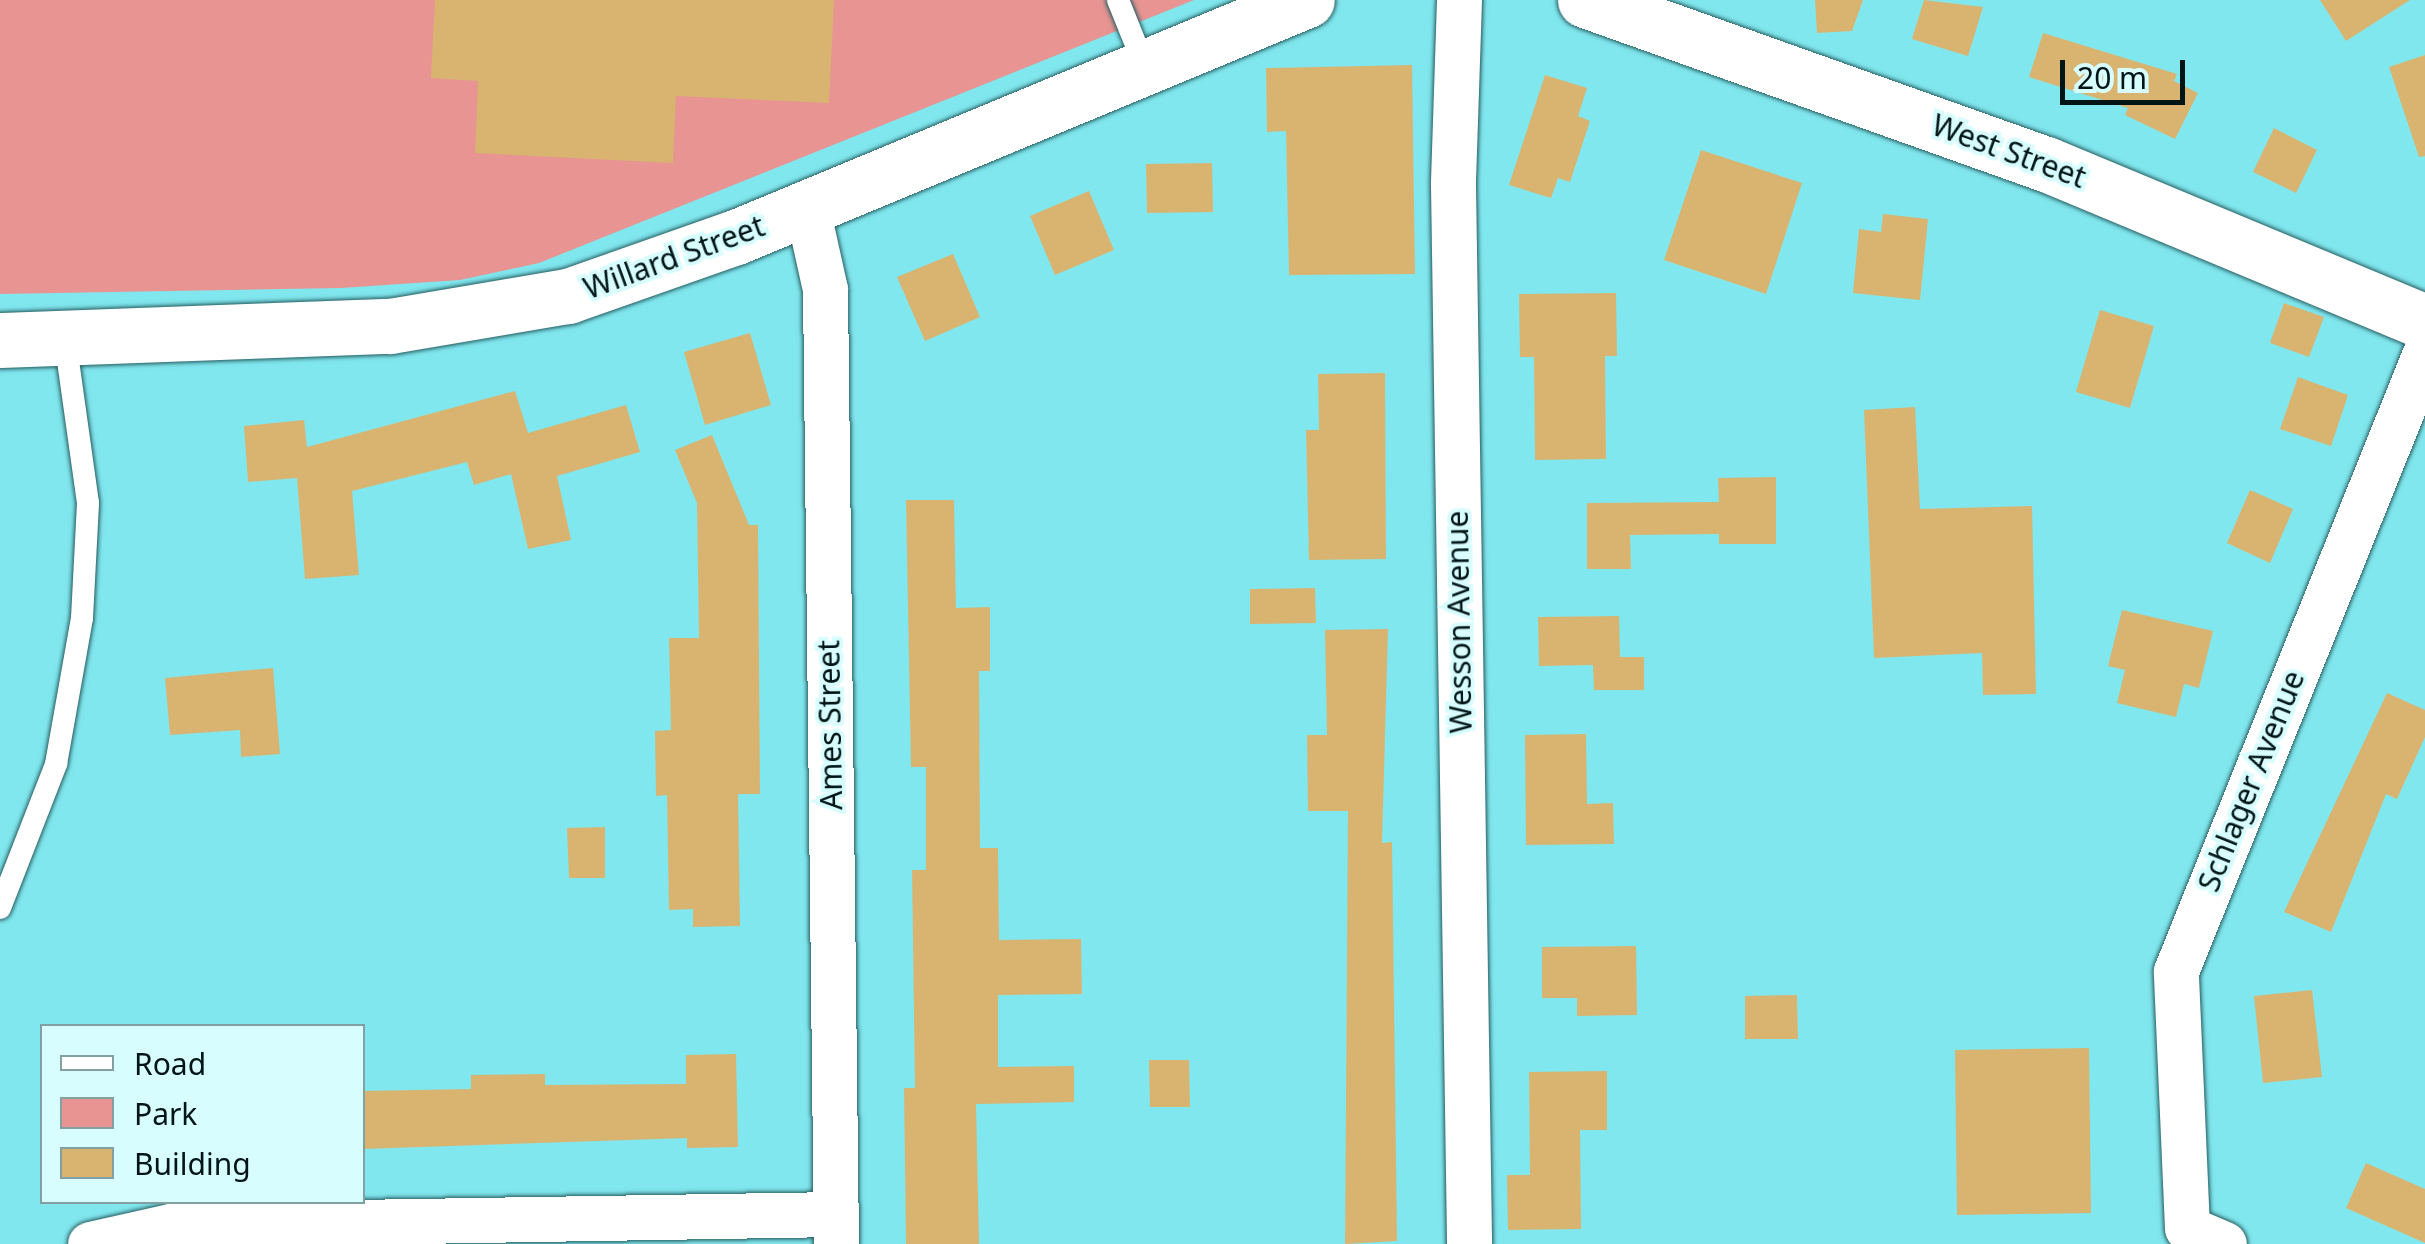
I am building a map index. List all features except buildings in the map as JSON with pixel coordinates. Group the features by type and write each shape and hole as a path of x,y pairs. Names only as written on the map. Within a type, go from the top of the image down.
{"main road":[{"name":"Willard Street","path":"0,340 65,340 480,316 642,271 808,208 1307,0"},
{"name":"West Street","path":"1585,0 2078,176 2425,322"}],"street":[{"name":"Wesson Avenue","path":"1458,0 1453,184 1469,1244"},
{"name":"Ames Street","path":"808,208 825,289 836,1229"},
{"name":"Schlager Avenue","path":"2206,1236 2176,971 2425,352"},
{"path":"90,1244 174,1224 836,1229"}],"lane":[{"path":"1118,0 1146,67"},
{"path":"0,908 56,764 82,618 88,503 65,340"}],"green space":[{"path":"0,0 1194,0 539,263 460,280 341,288 0,294"}]}
